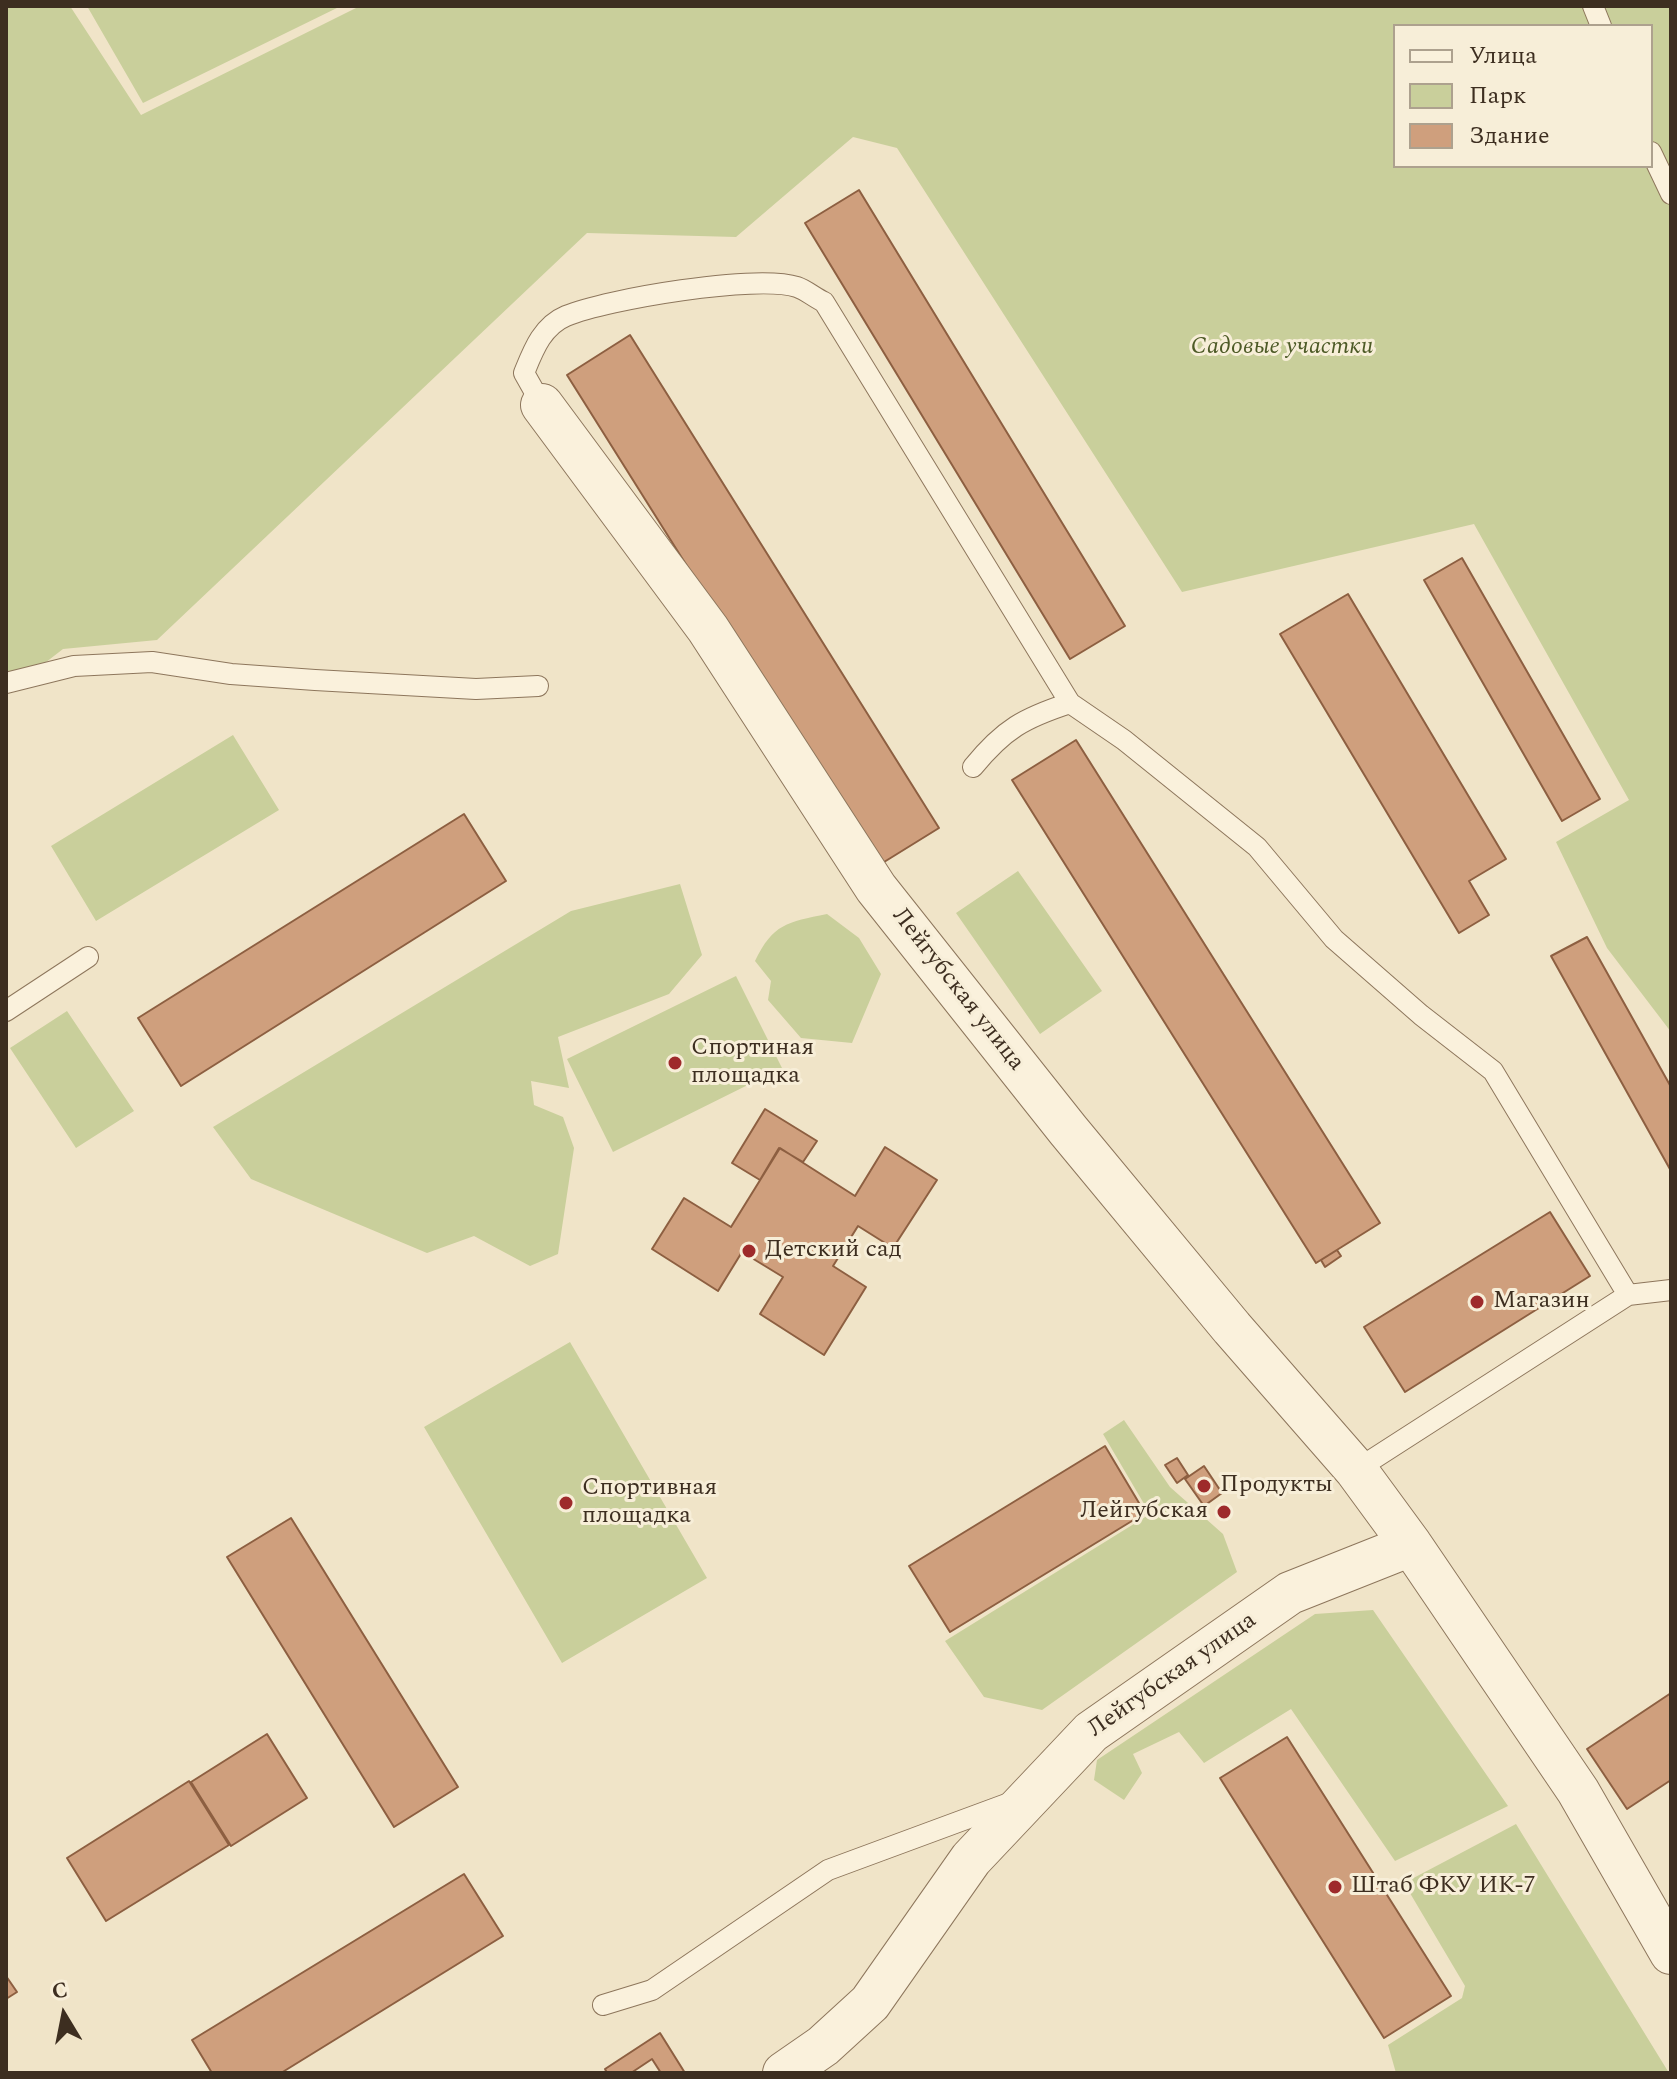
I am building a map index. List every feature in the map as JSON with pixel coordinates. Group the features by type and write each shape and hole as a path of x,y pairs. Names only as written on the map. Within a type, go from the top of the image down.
{"street":[{"name":"Лейгубская улица","path":"542,405 708,629 876,888 1068,1130 1232,1328 1356,1470 1411,1545 1578,1791 1671,1953"},
{"name":"Лейгубская улица","path":"784,2073 823,2046 870,2003 971,1859 1027,1796 1091,1732 1290,1593 1411,1545"}],"lane":[{"path":"1653,156 1671,194"},
{"path":"542,405 524,373 537,340 564,316 645,297 754,284 796,287 824,302 1070,703 1124,740 1257,847 1334,939 1421,1015 1493,1071 1628,1295"},
{"path":"6,683 74,666 152,662 231,674 301,679 476,689 538,686"},
{"path":"973,767 994,741 1016,723 1070,703"},
{"path":"6,1011 88,957"},
{"path":"1356,1470 1628,1295 1671,1290"},
{"path":"603,2005 652,1990 828,1870 1027,1796"}],"green space":[{"name":"Садовые участки","path":"6,6 70,6 141,115 360,6 1671,6 1671,1032 1607,948 1556,842 1629,800 1474,524 1182,592 897,148 853,137 736,237 587,233 157,640 63,649 6,693"},
{"path":"87,6 341,6 143,103"},
{"path":"233,735 279,810 96,921 51,846"},
{"path":"1018,871 1102,991 1040,1034 956,913"},
{"path":"680,884 702,955 669,994 558,1037 569,1088 531,1081 534,1105 563,1117 574,1148 558,1254 530,1266 474,1236 427,1253 251,1179 213,1127 571,911"},
{"path":"827,914 859,938 881,974 852,1043 801,1038 768,1000 771,981 755,961 775,932 791,923"},
{"name":"Спортиная площадка","path":"736,976 782,1068 613,1152 567,1059"},
{"path":"67,1011 134,1111 76,1148 10,1048"},
{"name":"Спортивная площадка","path":"570,1342 707,1578 562,1663 424,1427"},
{"path":"1124,1420 1170,1487 1223,1534 1237,1572 1042,1710 984,1697 945,1641 1150,1514 1103,1434"},
{"path":"1373,1610 1508,1806 1395,1861 1291,1709 1204,1763 1179,1732 1133,1754 1142,1773 1124,1800 1094,1780 1097,1760 1315,1614"},
{"path":"1516,1824 1669,2073 1396,2073 1388,2045 1462,1998 1465,1986 1404,1883"}],"building":[{"path":"859,190 1125,626 1070,659 805,223"},
{"path":"630,335 939,828 876,867 567,375"},
{"path":"1462,558 1600,799 1562,821 1424,580"},
{"path":"1348,594 1506,859 1469,881 1489,915 1459,933 1280,634"},
{"path":"1076,740 1380,1223 1316,1263 1012,780"},
{"path":"464,814 506,881 181,1086 138,1018"},
{"path":"1587,937 1671,1087 1671,1171 1551,956"},
{"path":"765,1109 817,1141 803,1162 779,1148 760,1180 732,1163"},
{"name":"Детский сад","path":"885,1147 937,1180 893,1248 858,1226 833,1266 866,1287 824,1355 760,1314 783,1277 742,1252 718,1291 652,1249 684,1198 731,1227 780,1148 855,1196"},
{"name":"Магазин","path":"1550,1212 1590,1276 1405,1392 1364,1327"},
{"path":"1337,1250 1341,1256 1325,1267 1321,1260"},
{"path":"1105,1446 1145,1513 950,1632 909,1566"},
{"name":"Продукты","path":"1177,1458 1188,1475 1177,1483 1165,1465"},
{"name":"Продукты","path":"1204,1466 1222,1493 1204,1506 1185,1479"},
{"path":"291,1518 458,1787 394,1827 227,1557"},
{"path":"1671,1693 1671,1780 1627,1809 1587,1749"},
{"path":"267,1734 307,1798 231,1846 191,1782"},
{"name":"Штаб ФКУ ИК-7","path":"1287,1737 1451,1996 1384,2038 1220,1778"},
{"path":"189,1781 229,1845 106,1921 67,1858"},
{"path":"464,1874 503,1936 281,2073 212,2073 192,2040"},
{"path":"6,1976 17,1992 6,1999"},
{"path":"660,2033 685,2073 661,2073 652,2059 631,2073 607,2073 605,2069"}],"place":[{"name":"Спортиная площадка","path":"675,1063"},
{"name":"Детский сад","path":"749,1251"},
{"name":"Магазин","path":"1477,1302"},
{"name":"Продукты","path":"1204,1486"},
{"name":"Спортивная площадка","path":"566,1503"},
{"name":"Лейгубская","path":"1224,1512"},
{"name":"Штаб ФКУ ИК-7","path":"1335,1887"}]}
